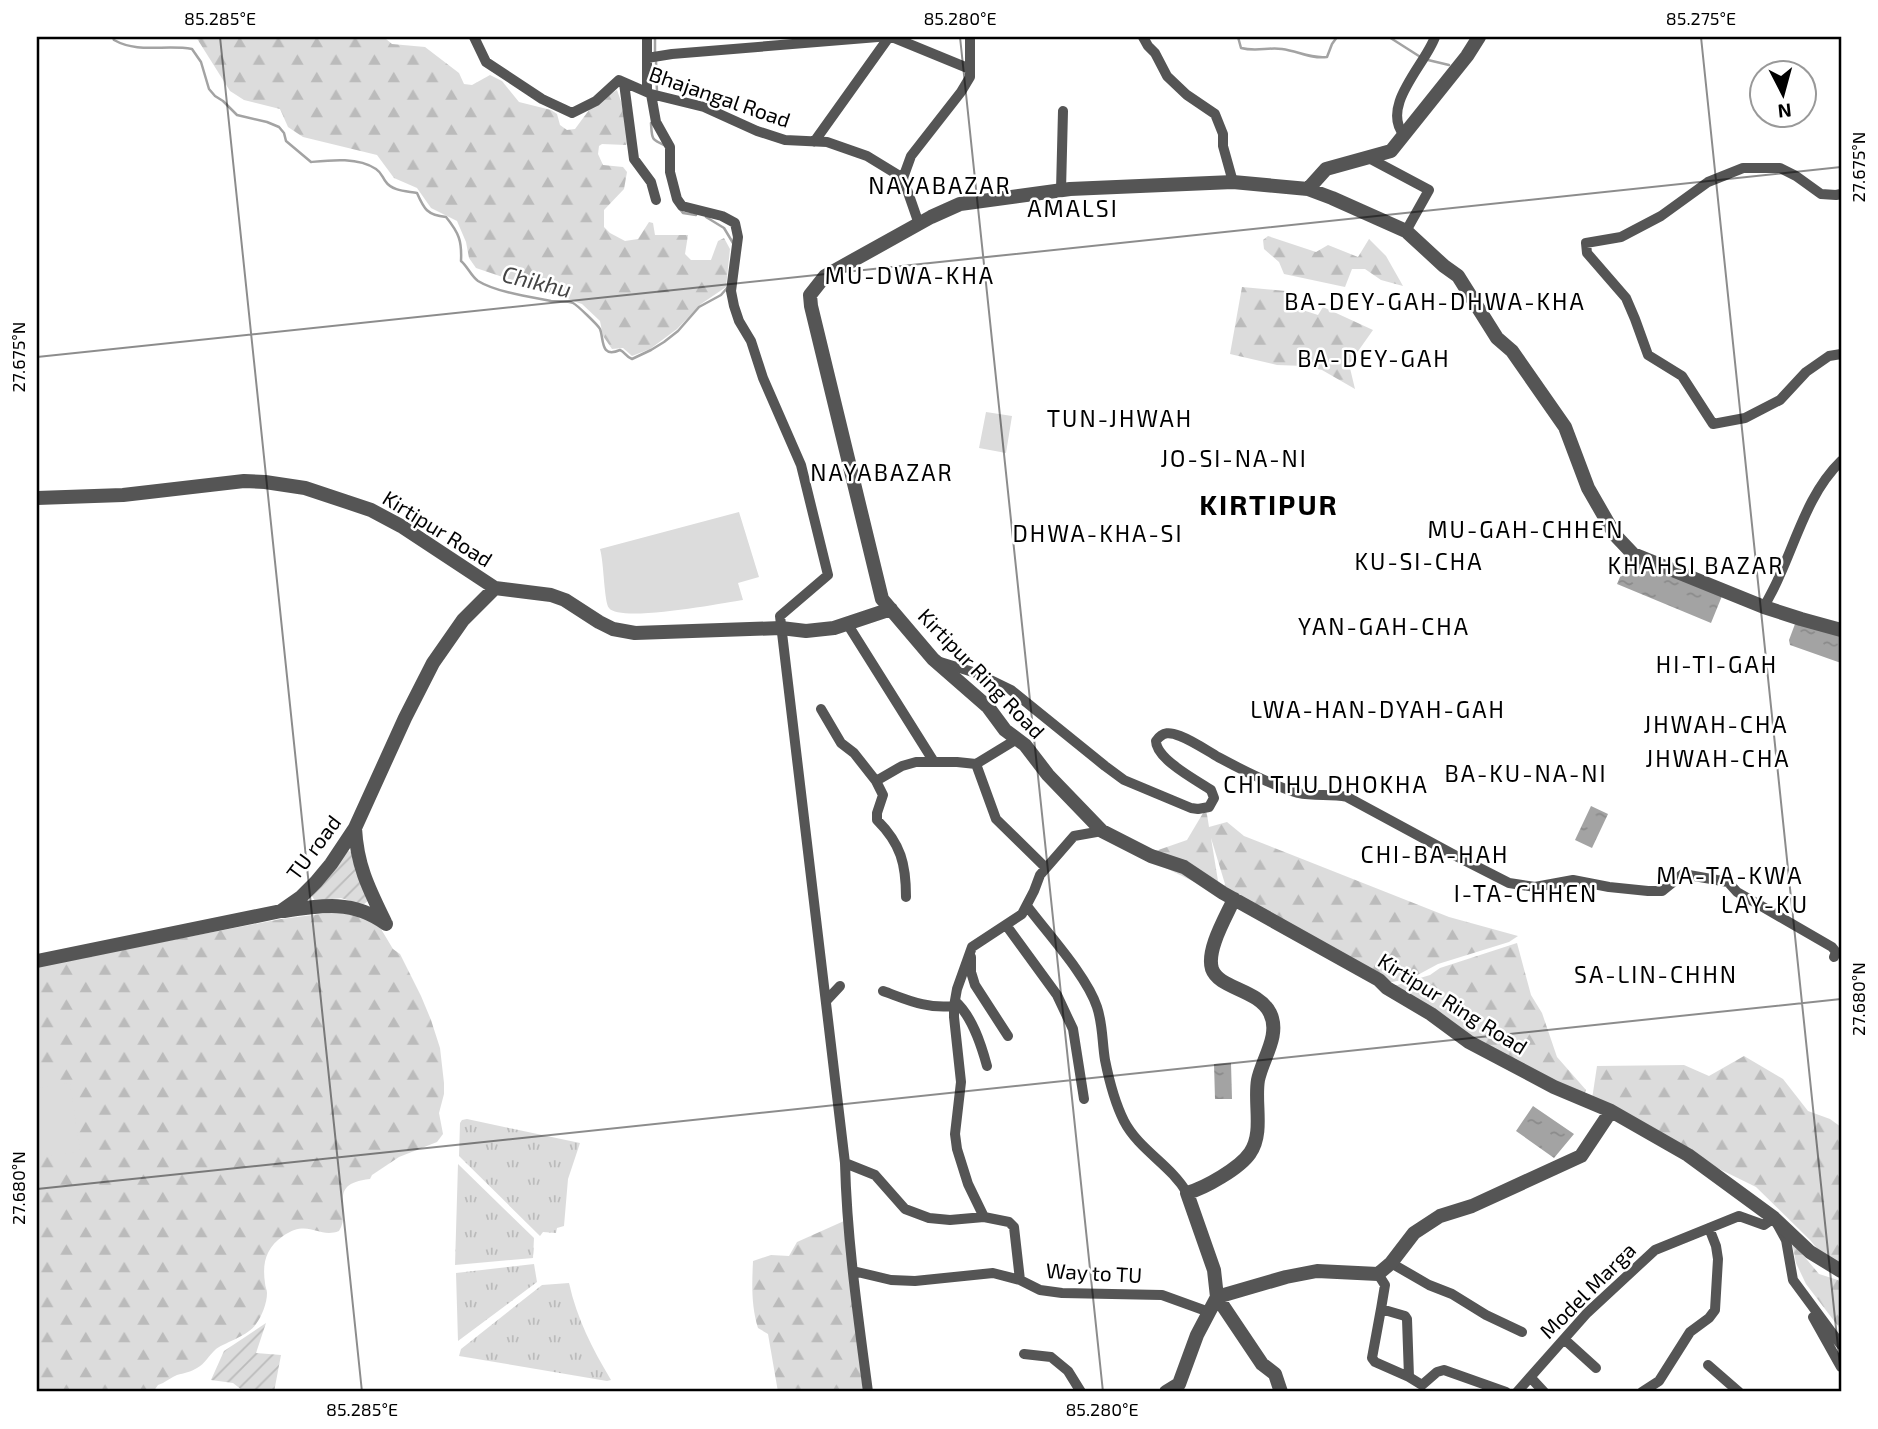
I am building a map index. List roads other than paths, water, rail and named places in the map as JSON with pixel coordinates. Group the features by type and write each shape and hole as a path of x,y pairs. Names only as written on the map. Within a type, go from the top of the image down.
{"street":[{"name":"Bhajangal Road","path":"474,37 486,62 542,99 572,113 596,101 619,80 649,93 704,107 757,131 785,140 827,142 867,156 903,178"},
{"path":"647,37 649,93 656,122 670,147 670,172 677,199 682,206 722,216 735,223 738,237 731,291 734,306 801,465 828,575 780,616 845,1163 853,1271 868,1392"},
{"path":"647,58 878,37"},
{"path":"814,142 890,37 970,69"},
{"path":"919,224 903,178 911,156 970,77 970,37"},
{"path":"1143,37 1167,76 1187,95 1215,114 1223,134 1223,146 1233,182"},
{"path":"1404,135 1400,131 1398,99 1428,53 1434,37"},
{"path":"1308,189 1326,169 1391,151 1467,56 1479,37"},
{"path":"624,83 634,159 652,182 656,200"},
{"path":"1061,190 1063,111"},
{"path":"1367,158 1429,190 1406,231"},
{"path":"1841,194 1821,194 1780,168 1742,168 1708,182 1661,216 1621,236 1586,243 1586,248 1587,253 1626,298 1648,355 1682,376 1713,424 1745,418 1780,400 1806,372 1829,356 1841,354"},
{"name":"Kirtipur Ring Road","path":"1841,630 1764,607 1633,554 1615,535 1588,488 1558,416 1512,351 1497,338 1458,276 1406,231 1308,189 1233,182 1061,190 960,204 825,276 810,295 882,599 933,659 988,707 1005,730 1024,745 1048,775 1102,831 1151,856 1184,867 1234,899 1379,981 1469,1042 1555,1087 1611,1111 1688,1155 1774,1218 1810,1252 1841,1271"},
{"path":"1764,607 1810,506 1823,483 1841,461"},
{"name":"Kirtipur Road","path":"37,498 113,496 244,481 305,488 372,510 401,526 495,589 551,595 565,600 598,622 625,632 781,628 806,631 848,625 891,609"},
{"name":"TU road","path":"37,961 281,911 301,897 331,864 355,828 433,663 463,620 495,589"},
{"path":"848,625 934,762"},
{"path":"933,659 976,673 1011,690 1124,780 1191,808 1209,807 1214,798 1211,790 1158,751 1156,741 1164,733 1181,736 1245,772 1296,792 1347,797 1509,883 1535,887 1573,880 1662,891 1683,874 1728,881 1737,892 1832,947 1836,952 1834,957"},
{"path":"821,709 841,743 854,753 876,781 883,795 877,820 897,844 902,856 906,897"},
{"path":"876,781 902,766 916,762 976,764 1017,739"},
{"path":"976,764 996,820 1046,868"},
{"path":"281,911 313,906 343,906 373,914 386,924 364,877 355,828"},
{"path":"984,1217 968,1184 955,1134 961,1082 954,1003 968,956 972,947 1022,914 1040,875 1074,836 1102,831"},
{"path":"1187,1193 1238,1167 1251,1152 1256,1138 1258,1080 1272,1038 1272,1016 1265,1003 1219,979 1212,969 1214,943 1234,899"},
{"path":"1027,906 1080,975 1096,1003 1102,1027 1105,1059 1118,1107 1128,1129 1187,1193 1214,1270 1217,1297 1262,1364 1275,1374 1281,1392"},
{"path":"1006,925 1057,995 1068,1018 1073,1030 1084,1099"},
{"path":"972,947 971,972 975,985 1008,1036"},
{"path":"826,1001 840,986"},
{"path":"883,991 924,1006 941,1008 954,1003"},
{"path":"954,1003 961,1007 981,1044 987,1066"},
{"path":"1166,1392 1178,1384 1197,1335 1217,1297 1286,1276 1317,1271 1378,1274 1391,1264 1414,1233 1440,1216 1472,1206 1581,1156 1611,1111"},
{"path":"845,1163 875,1175 905,1209 929,1218 950,1220 984,1217 1009,1222 1014,1227 1020,1280"},
{"name":"Model Marga","path":"1517,1392 1587,1313 1654,1250 1739,1216 1764,1225 1774,1218"},
{"path":"1774,1218 1786,1240 1794,1280 1841,1367"},
{"path":"1642,1392 1659,1381 1690,1332 1715,1310 1718,1259 1709,1228"},
{"path":"1391,1264 1522,1332"},
{"name":"Way to TU","path":"853,1271 891,1280 915,1281 993,1273 1020,1280 1040,1290 1162,1295 1209,1312"},
{"path":"1378,1274 1385,1285 1372,1358 1375,1362 1422,1385 1437,1372 1444,1370 1506,1392"},
{"path":"1794,1280 1841,1345"},
{"path":"1381,1308 1407,1319 1409,1377"},
{"path":"1564,1339 1596,1368"},
{"path":"1024,1354 1051,1357 1068,1371 1081,1392"},
{"path":"1708,1365 1739,1392"},
{"path":"1531,1378 1544,1392"}],"water":[{"path":"1628,558 1722,596 1711,623 1617,584"},
{"path":"1795,624 1841,632 1841,663 1790,645 1789,640"},
{"path":"1591,806 1608,814 1592,848 1575,840"},
{"path":"1231,1063 1232,1099 1215,1099 1214,1064"},
{"path":"1533,1106 1574,1134 1554,1158 1516,1131"}],"waterway":[{"name":"Chikhu","path":"113,37 114,40 133,47 192,49 201,62 209,89 237,115 279,127 286,141 311,162 344,160 369,165 392,187 417,193 427,210 434,215 446,217 457,233 461,261 473,277 513,294 573,303 600,329 604,347 609,352 620,350 632,359 651,350 678,331 699,307 721,295 728,287"},
{"name":"Chikhu","path":"655,37 655,54"},
{"path":"1238,37 1241,48 1282,49 1321,57 1327,57 1337,37"},
{"path":"1389,37 1422,58"},
{"path":"1428,60 1449,65"},
{"name":"Chikhu","path":"656,61 657,93"},
{"name":"Chikhu","path":"651,123 653,138 666,146"},
{"name":"Chikhu","path":"680,209 683,213 696,215"},
{"name":"Chikhu","path":"706,217 724,228 733,243"}],"district":[{"name":"NAYABAZAR","path":"940,185"},
{"name":"AMALSI","path":"1073,208"},
{"name":"MU-DWA-KHA","path":"910,275"},
{"name":"BA-DEY-GAH-DHWA-KHA","path":"1435,301"},
{"name":"BA-DEY-GAH","path":"1374,358"},
{"name":"TUN-JHWAH","path":"1120,418"},
{"name":"JO-SI-NA-NI","path":"1234,458"},
{"name":"NAYABAZAR","path":"882,472"},
{"name":"KIRTIPUR","path":"1269,504"},
{"name":"MU-GAH-CHHEN","path":"1526,529"},
{"name":"DHWA-KHA-SI","path":"1098,533"},
{"name":"KU-SI-CHA","path":"1419,561"},
{"name":"KHAHSI BAZAR","path":"1696,565"},
{"name":"YAN-GAH-CHA","path":"1384,626"},
{"name":"HI-TI-GAH","path":"1717,664"},
{"name":"LWA-HAN-DYAH-GAH","path":"1378,709"},
{"name":"JHWAH-CHA","path":"1716,724"},
{"name":"JHWAH-CHA","path":"1718,758"},
{"name":"BA-KU-NA-NI","path":"1526,773"},
{"name":"CHI THU DHOKHA","path":"1326,784"},
{"name":"CHI-BA-HAH","path":"1435,854"},
{"name":"MA-TA-KWA","path":"1730,875"},
{"name":"I-TA-CHHEN","path":"1526,893"},
{"name":"LAY-KU","path":"1765,904"},
{"name":"SA-LIN-CHHN","path":"1656,974"}]}
